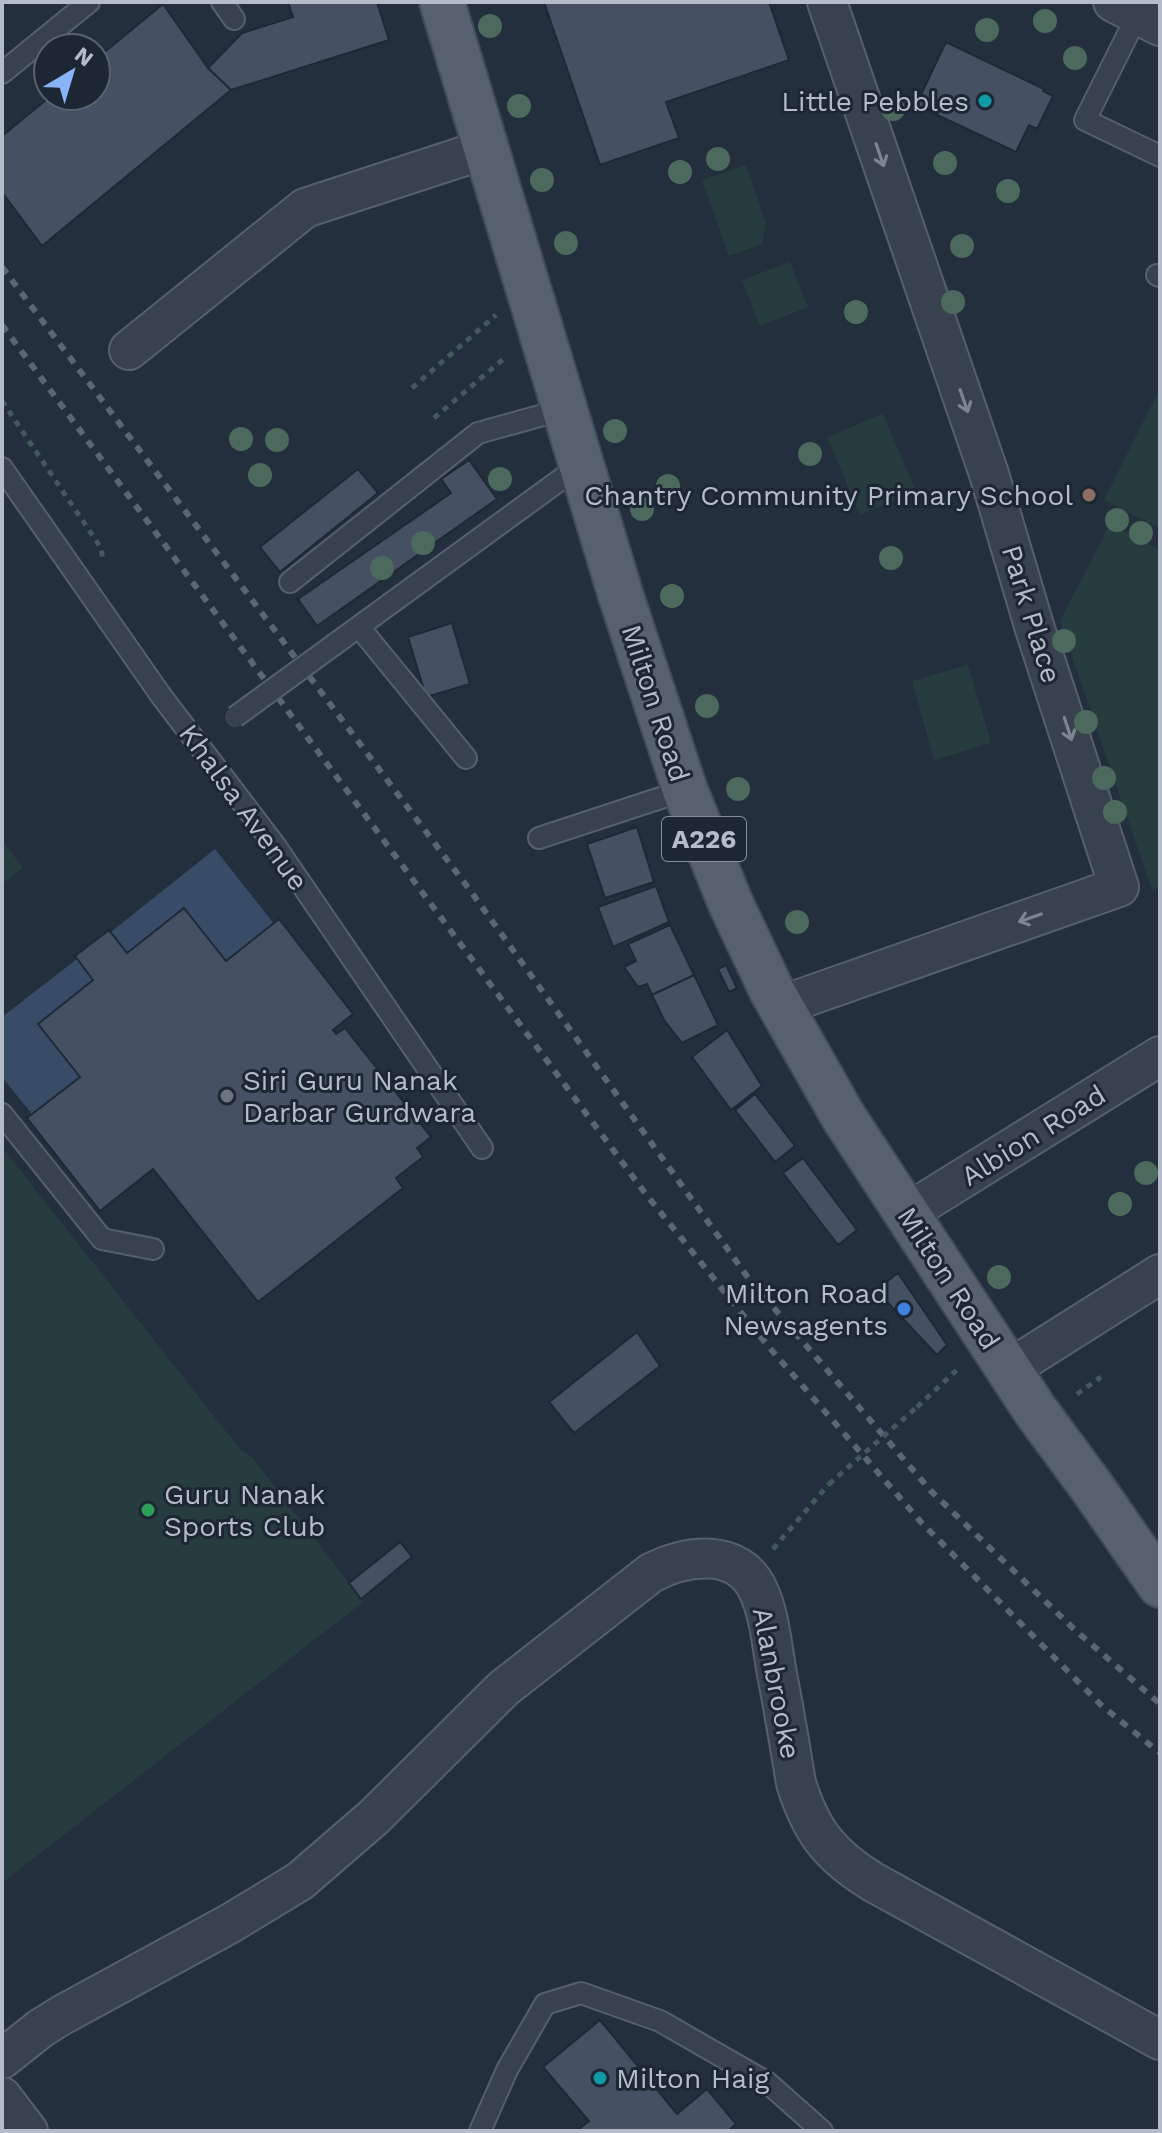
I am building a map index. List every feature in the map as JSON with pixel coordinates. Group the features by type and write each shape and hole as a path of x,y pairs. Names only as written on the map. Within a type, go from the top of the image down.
{"main road":[{"name":"Milton Road","path":"442,2 620,593 685,790 730,902 780,1006 843,1116 1008,1370 1160,1585"}],"street":[{"name":"Park Place","path":"780,1006 1119,887 1035,629 989,474 827,2"},
{"path":"129,350 305,208 486,149"},
{"name":"Albion Road","path":"907,1213 1160,1056"},
{"path":"1008,1370 1160,1274"},
{"name":"Alanbrooke","path":"2,2059 62,2015 231,1923 300,1881 374,1817 504,1688 651,1573 677,1561 706,1558 724,1561 738,1568 759,1591 768,1624 796,1783 808,1818 823,1841 849,1866 873,1882 1160,2040"},
{"path":"2,2097 28,2131"}],"lane":[{"path":"2,73 89,2"},
{"path":"1137,14 1085,120 1160,156"},
{"path":"290,582 478,433 565,409"},
{"path":"235,717 582,464"},
{"name":"Khalsa Avenue","path":"2,468 162,697 274,844 482,1148"},
{"path":"359,627 466,758"},
{"path":"539,838 685,790"},
{"path":"2,1114 102,1239 153,1249"},
{"path":"480,2131 507,2070 545,2004 581,1993 660,2021 768,2083 822,2131"}],"path":[{"path":"412,388 534,307"},
{"path":"434,418 534,307"},
{"path":"749,1577 829,1484 966,1361"},
{"path":"1077,1394 1101,1377"}],"green space":[{"path":"746,165 766,224 762,244 729,256 702,180"},
{"path":"790,262 808,307 760,326 742,280"},
{"path":"1160,388 1160,528 1104,500"},
{"path":"883,414 916,491 860,515 827,437"},
{"path":"1110,524 1160,550 1160,886 1152,890 1060,621"},
{"path":"968,665 991,743 934,760 912,681"},
{"path":"2,840 23,868 2,884"},
{"name":"Guru Nanak Sports Club","path":"2,1147 239,1448 253,1458 363,1602 2,1883"}],"water":[{"path":"215,849 274,924 226,961 127,953 111,932"},
{"path":"77,959 93,980 38,1024 80,1077 32,1114 2,1077 2,1017"}],"building":[{"path":"288,2 377,2 389,40 231,90 208,68 242,33 293,17"},
{"path":"544,2 769,2 789,60 666,102 679,138 600,165"},
{"path":"163,4 208,68 231,90 42,246 2,192 2,136 32,112 112,112 112,46"},
{"name":"Little Pebbles","path":"946,42 1053,96 1037,129 1029,125 1016,152 916,105"},
{"path":"469,460 497,499 317,626 298,599 451,493 441,479"},
{"path":"358,469 378,493 280,572 260,547"},
{"path":"452,623 470,684 426,697 408,637"},
{"path":"637,827 654,882 605,898 587,844"},
{"path":"656,886 669,922 613,947 598,907"},
{"name":"Siri Guru Nanak Darbar Gurdwara","path":"184,908 226,961 279,919 353,1014 333,1030 336,1034 345,1028 431,1137 417,1148 423,1157 396,1178 403,1188 258,1302 153,1169 100,1211 27,1118 80,1077 38,1024 93,980 75,956 109,930 127,953"},
{"path":"670,925 694,975 652,995 647,984 638,987 624,967 636,961 628,944"},
{"path":"726,965 737,988 729,992 718,969"},
{"path":"694,975 718,1025 682,1043 664,1020 652,995"},
{"path":"727,1030 762,1086 731,1110 692,1057"},
{"path":"755,1094 795,1146 775,1162 735,1110"},
{"path":"803,1158 857,1230 838,1245 783,1173"},
{"path":"898,1273 947,1345 937,1355 876,1290"},
{"path":"637,1332 660,1366 574,1433 549,1402"},
{"path":"400,1542 412,1557 361,1599 349,1583"},
{"name":"Milton Haig","path":"600,2020 677,2114 707,2089 736,2124 728,2131 576,2131 589,2121 543,2067"}],"railway":[{"path":"2,267 472,893 749,1279 931,1491 1075,1630 1160,1704"},
{"path":"2,325 645,1193 768,1346 921,1522 1101,1705 1160,1753"}],"place":[{"name":"Little Pebbles","path":"985,101"},
{"name":"Chantry Community Primary School","path":"1089,495"},
{"name":"Siri Guru Nanak Darbar Gurdwara","path":"227,1096"},
{"name":"Milton Road Newsagents","path":"904,1309"},
{"name":"Guru Nanak Sports Club","path":"148,1510"},
{"name":"Milton Haig","path":"600,2078"}]}
